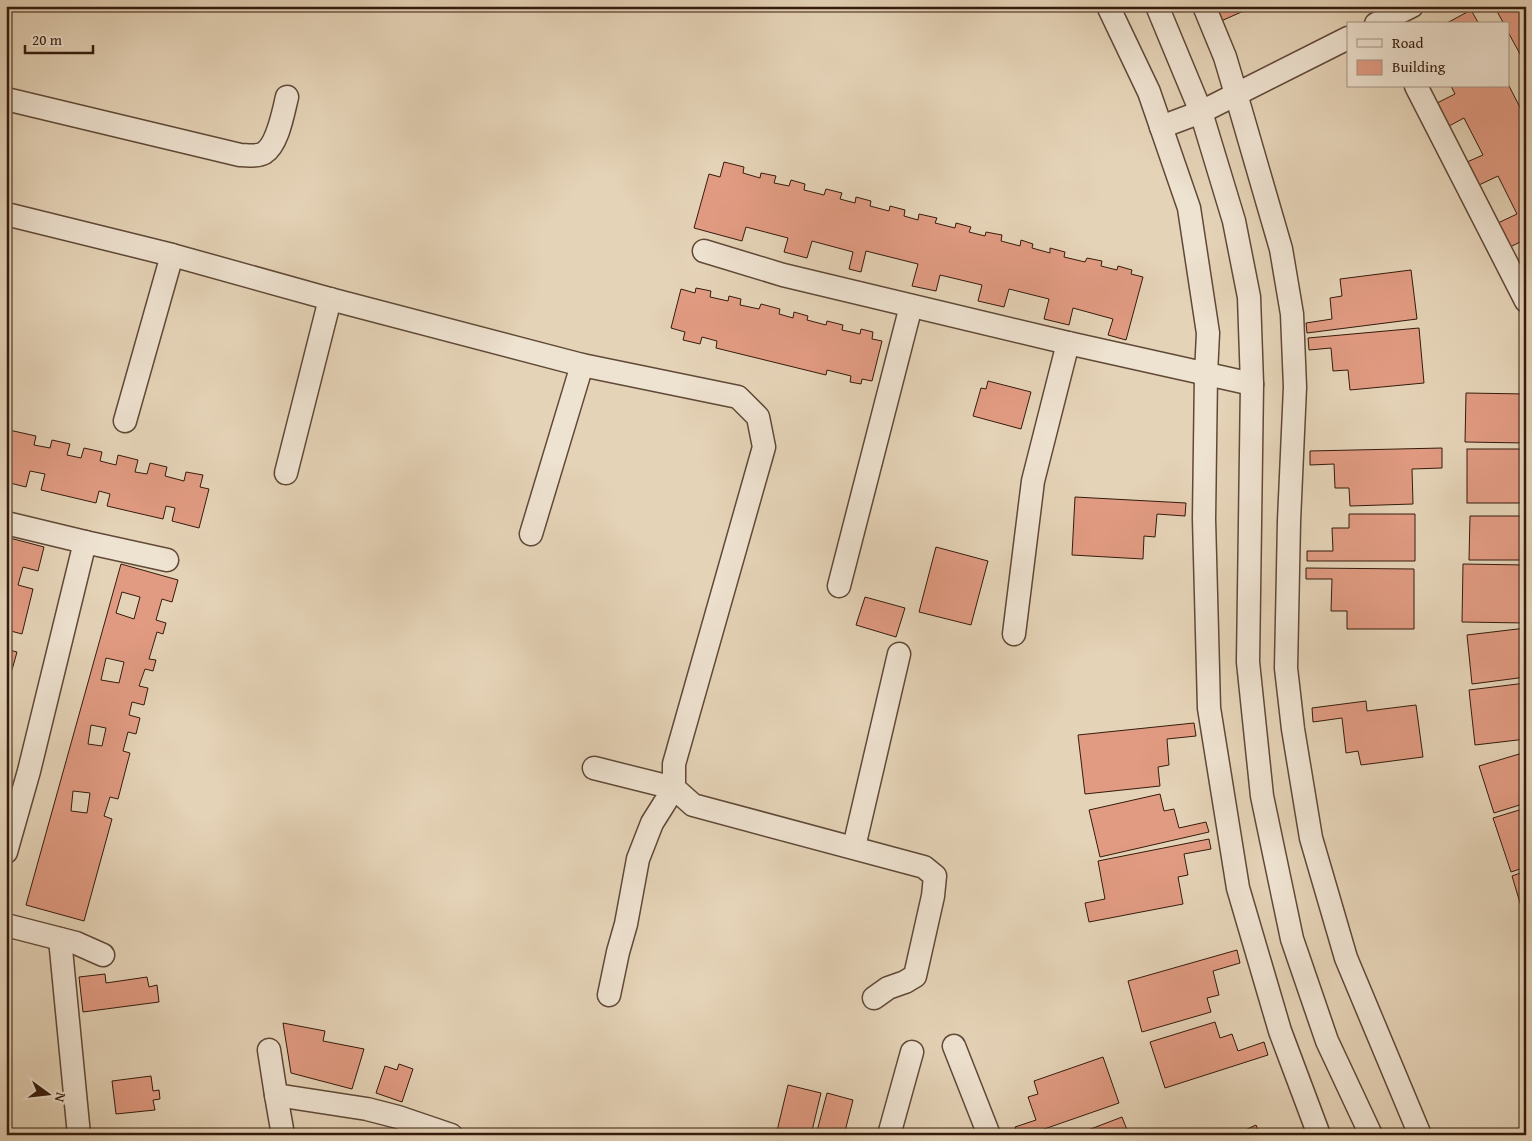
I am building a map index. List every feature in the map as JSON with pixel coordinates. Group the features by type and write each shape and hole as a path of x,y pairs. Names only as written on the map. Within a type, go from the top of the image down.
{"street":[{"path":"1108,6 1149,92 1189,208 1208,333 1204,519 1209,708 1238,888 1280,1031 1319,1135"},
{"path":"1156,6 1201,112 1234,221 1249,297 1252,384 1248,662 1262,796 1292,940 1327,1041 1371,1135"},
{"path":"1204,6 1236,94 1281,249 1292,314 1295,387 1289,521 1286,668 1293,729 1311,838 1346,958 1420,1135"},
{"path":"1379,19 1412,6"},
{"path":"1161,127 1201,112 1347,38"},
{"path":"1417,88 1526,301"},
{"path":"6,100 240,155 257,156 265,153 272,143 287,97"},
{"path":"6,214 172,255 330,299 582,365 738,397 758,416 764,447 674,764 674,788 652,823 638,859 626,924 609,995"},
{"path":"704,251 783,275 1068,343 1252,384"},
{"path":"125,421 172,255"},
{"path":"286,473 330,299"},
{"path":"838,586 912,306"},
{"path":"1014,634 1033,481 1068,343"},
{"path":"531,534 582,365"},
{"path":"6,523 167,560"},
{"path":"6,852 29,771 85,542"},
{"path":"854,848 899,654"},
{"path":"594,768 674,788 693,805 924,867 936,876 915,976 888,988 874,998"},
{"path":"6,925 76,943 103,954"},
{"path":"60,939 79,1135"},
{"path":"954,1046 989,1135"},
{"path":"269,1050 283,1135"},
{"path":"889,1135 912,1052"},
{"path":"276,1095 367,1109 398,1117 451,1135"}],"building":[{"path":"1220,6 1255,6 1221,21 1216,8"},
{"path":"1494,6 1526,6 1526,65 1510,36 1510,22 1503,22"},
{"path":"1471,10 1478,22 1449,22"},
{"path":"1452,88 1510,88 1526,119 1526,239 1510,247 1498,223 1517,214 1498,176 1479,185 1467,162 1483,155 1464,118 1449,126 1437,103 1455,94"},
{"path":"724,162 744,167 743,173 760,178 761,173 776,176 774,183 789,186 791,180 805,184 804,190 824,195 826,189 842,193 840,199 855,203 856,197 871,201 870,206 889,211 890,206 905,210 904,216 918,220 919,214 937,218 935,223 955,228 956,223 971,227 969,232 985,236 986,232 1002,235 1001,241 1020,246 1021,240 1033,244 1032,248 1050,253 1050,248 1065,252 1064,257 1085,262 1087,258 1102,261 1101,266 1117,270 1118,266 1132,270 1131,274 1143,277 1126,340 1108,335 1113,319 1073,308 1069,325 1044,319 1049,299 1009,289 1004,307 978,301 982,285 940,275 936,291 912,286 918,264 866,251 861,272 849,269 853,252 812,241 807,258 784,252 788,238 746,227 742,241 694,228 709,174 720,177"},
{"path":"1411,270 1417,319 1307,333 1306,323 1332,319 1330,298 1342,296 1340,279"},
{"path":"696,288 711,291 710,297 728,301 729,296 741,299 740,305 759,309 761,304 780,309 779,314 793,318 794,312 808,316 807,320 826,325 827,321 843,325 842,330 860,334 861,329 873,332 872,339 882,341 872,381 862,379 861,384 850,382 851,376 827,370 826,375 716,348 717,341 702,337 700,344 683,340 685,332 671,328 681,289 695,293"},
{"path":"1419,328 1424,383 1350,390 1348,370 1333,371 1331,348 1309,350 1308,338"},
{"path":"988,381 1031,392 1021,429 973,416 981,388 986,389"},
{"path":"1466,393 1526,394 1526,443 1465,442"},
{"path":"9,430 36,436 34,445 50,448 52,440 70,444 67,455 81,458 84,448 102,452 100,461 116,465 118,455 138,460 135,472 147,474 150,463 167,467 165,476 184,481 186,472 203,475 200,487 209,489 199,528 172,521 175,508 166,506 163,519 107,506 110,494 99,491 96,503 41,490 45,474 30,471 26,487 6,482 6,441"},
{"path":"1442,448 1442,468 1412,469 1413,504 1350,506 1349,488 1335,488 1334,464 1310,465 1310,451"},
{"path":"1467,449 1526,449 1526,503 1467,503"},
{"path":"1075,497 1186,503 1185,516 1157,514 1155,537 1144,536 1143,559 1072,555"},
{"path":"1349,514 1415,514 1415,561 1307,561 1307,551 1333,551 1332,528 1349,528"},
{"path":"1470,516 1526,516 1526,560 1469,560"},
{"path":"6,537 44,547 38,571 23,567 18,585 33,589 22,634 7,630 6,633"},
{"path":"936,547 988,561 971,625 919,612"},
{"path":"121,564 178,580 172,602 162,599 156,620 166,623 163,634 157,632 149,659 156,660 153,671 145,669 139,686 148,688 144,705 132,702 129,715 140,718 136,734 128,732 123,751 130,753 118,799 110,797 104,816 112,819 84,921 26,905","holes":["122,592 140,597 134,619 116,613","106,658 124,662 119,683 101,680","91,725 106,728 102,746 88,744","73,791 90,793 87,813 71,811"]},
{"path":"1463,564 1526,565 1526,623 1462,622"},
{"path":"1306,568 1414,569 1414,629 1347,629 1347,611 1331,611 1332,579 1306,579"},
{"path":"865,597 905,608 896,637 856,625"},
{"path":"1526,628 1526,677 1472,684 1467,635"},
{"path":"6,649 17,652 10,677 6,676"},
{"path":"1526,683 1526,739 1475,745 1469,690"},
{"path":"1366,701 1367,711 1416,705 1423,757 1361,765 1358,751 1346,753 1342,718 1313,722 1312,708"},
{"path":"1194,723 1196,736 1167,739 1169,765 1158,767 1160,786 1085,794 1078,735"},
{"path":"1526,752 1526,803 1494,813 1479,766"},
{"path":"1160,794 1164,811 1174,809 1179,828 1206,822 1209,832 1100,857 1089,810"},
{"path":"1526,808 1526,867 1511,872 1493,818"},
{"path":"1209,839 1211,849 1184,854 1188,875 1178,877 1183,904 1089,922 1085,903 1105,899 1098,861"},
{"path":"1526,871 1526,923 1512,876"},
{"path":"1237,950 1240,963 1213,971 1219,995 1207,998 1211,1012 1142,1032 1128,981"},
{"path":"105,974 106,983 147,977 149,987 157,985 159,1002 83,1012 79,977"},
{"path":"1215,1022 1220,1038 1232,1034 1238,1051 1264,1042 1268,1055 1165,1088 1150,1042"},
{"path":"283,1023 325,1031 323,1041 364,1049 352,1089 291,1073"},
{"path":"1103,1057 1119,1103 1027,1135 1017,1135 1015,1127 1036,1120 1028,1097 1038,1094 1034,1081"},
{"path":"399,1064 413,1069 402,1102 376,1093 385,1066 397,1070"},
{"path":"151,1076 153,1091 159,1090 160,1099 153,1100 155,1110 116,1114 112,1081"},
{"path":"788,1085 821,1093 811,1135 776,1135"},
{"path":"827,1093 853,1100 844,1135 816,1135"},
{"path":"1122,1117 1129,1135 1075,1135"},
{"path":"1256,1125 1260,1135 1234,1135"}]}
